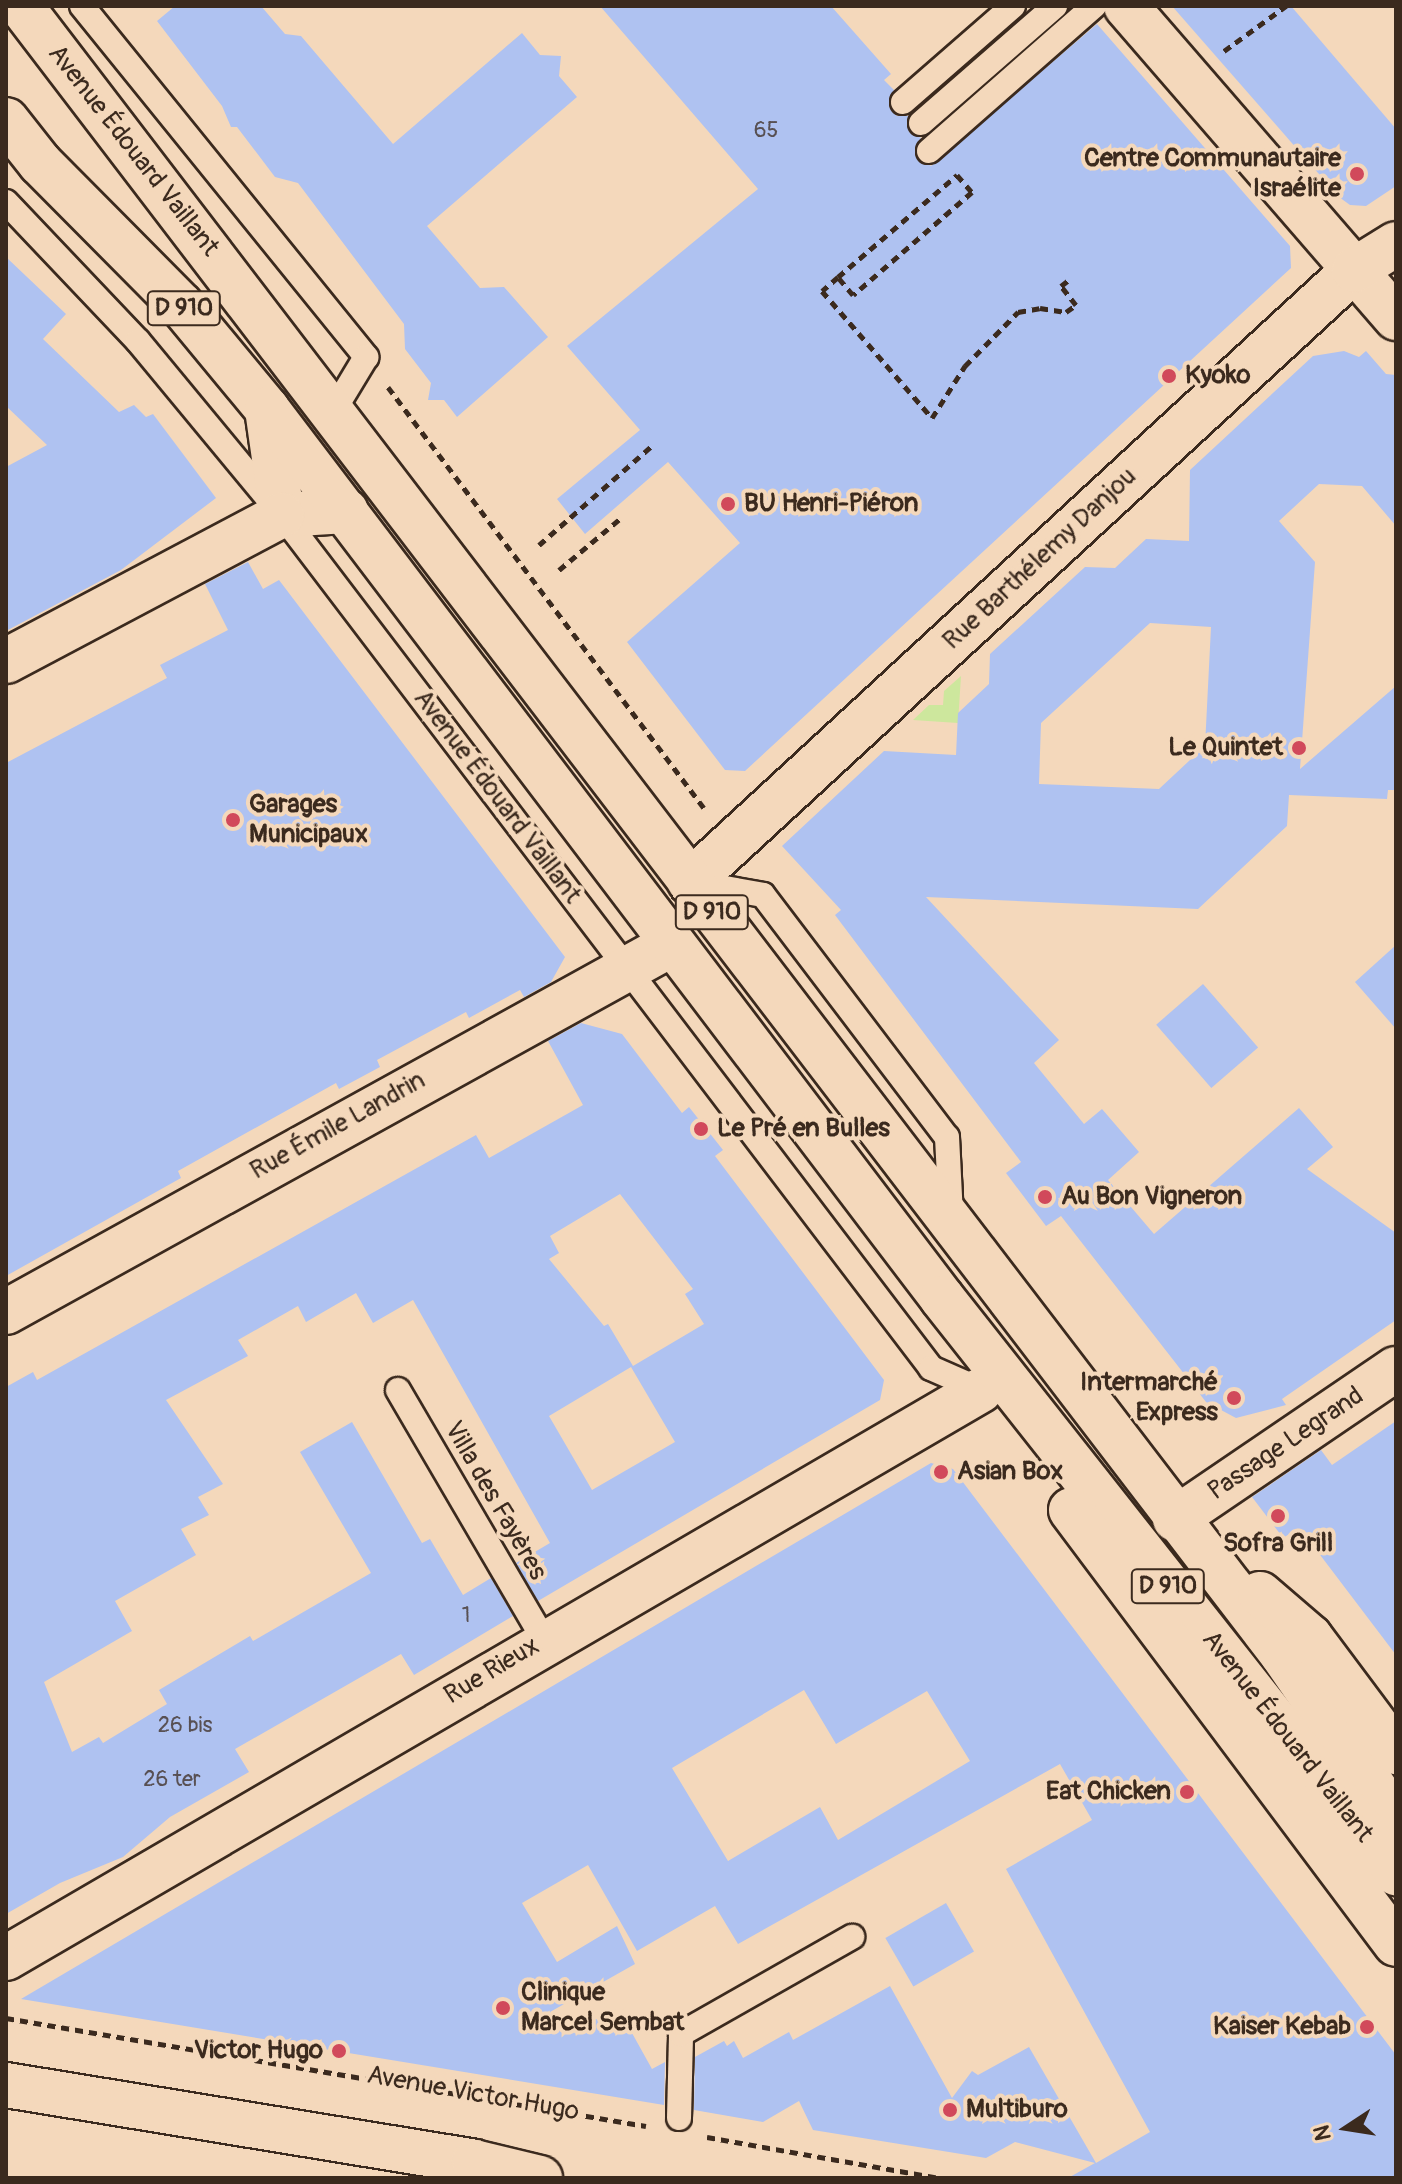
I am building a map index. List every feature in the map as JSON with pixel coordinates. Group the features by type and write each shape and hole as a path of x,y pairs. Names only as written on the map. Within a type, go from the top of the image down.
{"main road":[{"name":"Avenue Édouard Vaillant","path":"21,6 334,410 1175,1519 1282,1654 1396,1819"},
{"path":"1126,6 1396,318"},
{"name":"Avenue Édouard Vaillant","path":"6,120 40,163 181,305 267,409 942,1298 1396,1873"},
{"name":"Rue Barthélemy Danjou","path":"690,882 1354,270 1396,244"},
{"path":"267,409 282,515"},
{"path":"6,661 282,515 346,511"},
{"name":"Rue Émile Landrin","path":"6,1312 672,944"},
{"name":"Avenue Édouard Vaillant","path":"942,1298 981,1390 1396,1944"},
{"name":"Passage Legrand","path":"1175,1519 1396,1369"},
{"name":"Rue Rieux","path":"6,1958 544,1640 981,1390"},
{"name":"Avenue Édouard Vaillant","path":"1175,1519 1310,1637 1396,1752"},
{"path":"6,2085 474,2162 540,2178"}],"lane":[{"name":"Avenue Édouard Vaillant","path":"82,6 366,357"},
{"path":"903,102 1013,6"},
{"path":"921,123 1055,6"},
{"path":"929,151 1094,6"},
{"name":"Avenue Édouard Vaillant","path":"6,202 138,341 282,515 931,1368 981,1390"},
{"path":"334,410 366,357"},
{"name":"Villa des Fayères","path":"398,1390 544,1640"},
{"path":"1320,1780 1338,1866"},
{"path":"677,2127 681,2034 852,1937"}],"path":[{"path":"1187,77 1286,6"},
{"path":"838,277 853,295 972,192 957,175 954,177"},
{"path":"943,186 822,291 932,418 965,366 1018,312 1040,308 1066,312 1076,305 1061,286 1070,279"},
{"path":"366,357 731,844"},
{"path":"539,545 653,445"},
{"path":"559,570 621,518"},
{"name":"Avenue Victor Hugo","path":"6,2018 677,2127 939,2178"}],"green space":[{"path":"961,676 958,723 913,720 929,705 943,705 944,691"}],"building":[{"path":"175,6 261,6 285,34 301,36 393,144 522,33 540,55 561,56 559,76 577,97 427,226 480,288 504,287 548,337 457,417 444,400 428,400 431,383 405,349 404,324 298,183 275,177 237,127 231,127 222,106 157,21"},
{"path":"600,6 831,6 891,74 884,80 894,90 889,106 897,116 908,116 909,132 921,138 915,155 931,166 1097,24 1290,246 1291,268 745,771 725,770 627,642 740,543 668,462 585,534 557,499 640,430 567,346 758,189"},
{"path":"1172,6 1291,6 1396,129 1396,186 1366,206 1350,205 1339,197"},
{"path":"6,257 66,314 43,339 119,412 134,405 146,417 153,414 216,498 121,570 6,631 6,467 47,445 6,406"},
{"name":"Le Quintet","path":"1344,351 1359,357 1366,351 1386,374 1396,375 1396,526 1362,486 1319,484 1279,521 1315,562 1300,769 1396,686 1396,790 1388,790 1387,799 1289,795 1287,826 1198,909 926,897 1059,1040 1034,1063 1084,1124 1102,1109 1139,1152 1108,1180 1154,1234 1299,1108 1333,1147 1307,1169 1396,1233 1396,1320 1282,1399 1286,1405 1236,1418 1206,1402 1061,1216 1046,1226 1006,1173 1021,1162 835,915 841,910 782,846 884,751 956,755 958,713 989,684 990,654 1085,567 1115,568 1146,539 1189,541 1190,470 1313,356","holes":["1150,623 1211,627 1205,746 1159,789 1039,784 1041,723"]},
{"name":"Garages Municipaux","path":"248,562 263,589 279,580 565,957 551,982 524,997 520,990 469,1018 466,1012 377,1060 380,1067 339,1089 336,1083 178,1171 181,1178 6,1276 6,763 167,678 160,665 228,630 205,584"},
{"path":"1396,945 1396,1029 1355,982"},
{"path":"1203,984 1258,1047 1211,1088 1156,1025"},
{"path":"581,1023 622,1034 682,1113 689,1107 723,1150 715,1156 884,1380 880,1400 538,1601 516,1563 550,1543 413,1300 373,1323 356,1293 306,1322 298,1306 238,1340 248,1356 166,1400 223,1484 198,1497 209,1515 181,1529 196,1555 115,1601 132,1631 44,1682 72,1752 99,1737 103,1743 167,1704 159,1690 250,1636 253,1641 371,1573 300,1452 352,1422 422,1543 430,1539 463,1595 491,1578 513,1616 414,1675 401,1654 235,1749 249,1772 170,1817 123,1857 60,1883 6,1914 6,1387 33,1372 37,1380 476,1135 489,1158 583,1105 548,1041","holes":["620,1194 693,1289 685,1294 704,1324 633,1366 608,1324 604,1326 549,1259 559,1253 550,1236","631,1367 675,1442 592,1490 549,1416"]},
{"path":"1396,1421 1396,1655 1305,1535 1290,1547 1252,1497 1321,1450 1332,1465"},
{"path":"931,1463 953,1469 1396,2055 1396,2178 1068,2178 1095,2163 1015,2142 986,2158 813,2130 799,2101 763,2122 694,2110 695,2057 724,2041 727,2046 734,2041 743,2058 789,2032 793,2040 890,1986 952,2098 972,2071 978,2075 1029,2047 1096,2163 1150,2132 1006,1869 1092,1820 1060,1764 738,1944 715,1906 637,1951 588,1865 522,1903 557,1962 617,1926 635,1964 550,2012 627,2024 652,2069 665,2062 664,2105 21,1999","holes":["804,1690 836,1744 927,1691 970,1761 838,1840 820,1807 728,1861 672,1768"]},
{"path":"946,1903 974,1951 913,1986 885,1938"}],"place":[{"name":"Centre Communautaire Israélite","path":"1357,174"},
{"name":"Kyoko","path":"1169,376"},
{"name":"BU Henri-Piéron","path":"728,504"},
{"name":"Le Quintet","path":"1299,748"},
{"name":"Garages Municipaux","path":"233,820"},
{"name":"Le Pré en Bulles","path":"701,1129"},
{"name":"Au Bon Vigneron","path":"1045,1197"},
{"name":"Intermarché Express","path":"1234,1398"},
{"name":"Asian Box","path":"941,1472"},
{"name":"Sofra Grill","path":"1278,1516"},
{"name":"Eat Chicken","path":"1187,1792"},
{"name":"Clinique Marcel Sembat","path":"503,2008"},
{"name":"Kaiser Kebab","path":"1367,2027"},
{"name":"Victor Hugo","path":"339,2051"},
{"name":"Multiburo","path":"950,2110"}]}
